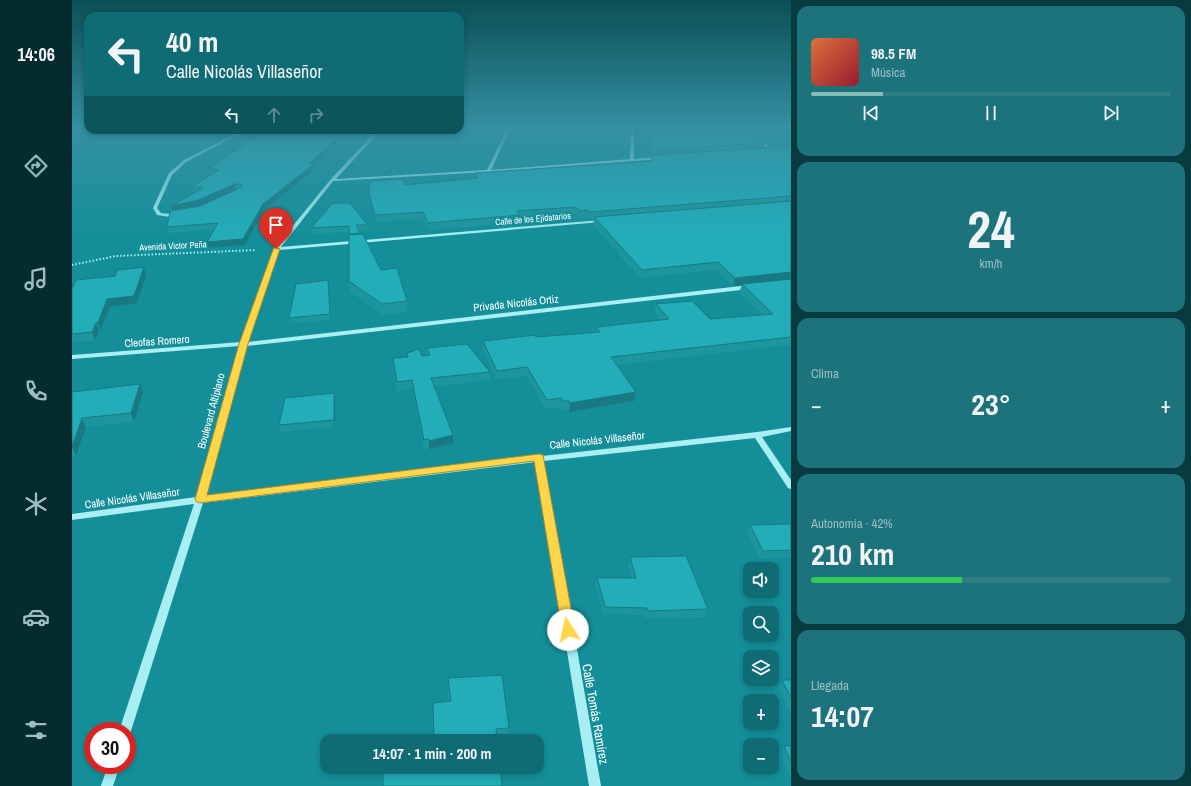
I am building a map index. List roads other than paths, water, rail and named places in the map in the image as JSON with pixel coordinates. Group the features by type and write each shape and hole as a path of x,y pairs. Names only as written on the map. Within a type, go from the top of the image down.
{"street":[{"path":"182,164 170,174 154,208 159,214 170,216 184,215"},
{"name":"Boulevard Altiplano","path":"128,722 200,499 244,344 276,249 332,180 347,164"},
{"path":"488,172 492,164"},
{"path":"332,180 488,172 588,164"},
{"name":"Calle de los Ejidatarios","path":"276,249 609,220"},
{"name":"Privada Nicolás Ortiz","path":"244,344 759,286"},
{"name":"Cleofas Romero","path":"72,357 244,344"},
{"name":"Calle Nicolás Villaseñor","path":"72,517 200,499 539,457 756,435 791,429"},
{"path":"756,435 791,486"},
{"name":"Calle Tomás Ramírez","path":"539,457 595,786"},
{"path":"107,786 111,774"}]}
